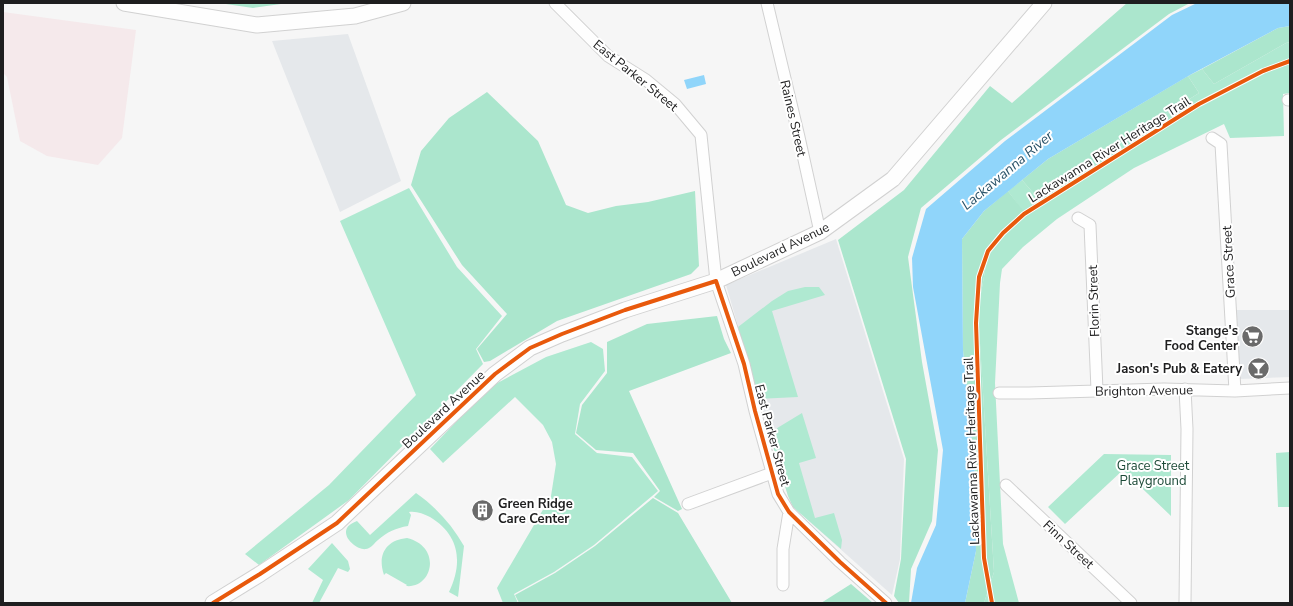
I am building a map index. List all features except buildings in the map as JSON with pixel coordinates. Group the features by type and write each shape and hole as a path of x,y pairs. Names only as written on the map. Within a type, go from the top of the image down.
{"street":[{"path":"124,3 257,25 355,16 403,3"},
{"name":"East Parker Street","path":"555,3 608,56 646,80 675,104 701,135 716,281 744,364 778,494 789,512 886,603"},
{"name":"Raines Street","path":"767,3 820,232"},
{"name":"Boulevard Avenue","path":"213,603 337,523 495,374 530,348 625,310 716,281 820,232 893,179 1044,3"},
{"name":"Grace Street","path":"1212,138 1222,144 1235,391"},
{"name":"Florin Street","path":"1078,218 1090,225 1097,390"},
{"name":"Brighton Avenue","path":"999,393 1185,389 1235,391 1290,388"},
{"path":"1185,389 1187,429 1185,603"},
{"path":"688,504 772,473"},
{"name":"Finn Street","path":"1006,485 1131,603"},
{"path":"783,585 783,549 789,512"}],"shaded area":[{"path":"3,12 136,30 122,138 98,165 47,156 20,141 7,77 3,73"},
{"path":"348,34 401,181 340,212 272,41"},
{"path":"836,239 904,459 900,559 892,595 793,507 788,496 726,285"},
{"path":"1236,310 1289,310 1290,377 1240,379"}],"green space":[{"path":"219,3 288,3 253,8"},
{"path":"1127,3 1190,3 1169,14 1001,140 921,208 908,257 922,362 938,450 932,521 911,569 909,603 899,603 894,596 901,559 906,459 838,240 904,190 990,86 1012,103"},
{"path":"1290,26 1290,42 1214,84 1202,69 1278,28"},
{"path":"1290,42 1290,93 1283,94 1284,136 1230,138 1224,124 1134,168 1057,219 1023,247 1002,269 995,383 1003,544 1019,603 984,603 994,572 979,327 980,299 989,248 1024,213 1008,191 1022,180 1036,196 1199,93 1188,76 1202,69 1214,84"},
{"path":"1188,76 1199,93 1036,196 1022,180 1048,159"},
{"path":"487,92 538,141 566,205 588,213 616,206 648,202 695,191 699,266 691,274 557,321 490,361 484,362 477,349 507,314 462,265 411,185 421,151 449,118"},
{"path":"409,188 457,267 502,316 476,349 483,364 349,500 259,565 245,554 329,485 416,395 340,221"},
{"path":"1008,191 1025,213 989,248 980,299 979,327 994,572 984,603 965,603 976,551 975,474 963,350 962,239 984,211"},
{"path":"805,287 819,287 825,295 772,311 798,397 759,399 738,327 772,301 788,291"},
{"path":"717,316 724,339 731,353 629,391 682,509 678,511 654,497 660,491 633,453 596,450 576,433 582,405 607,373 607,342 647,324"},
{"path":"591,342 603,349 605,371 580,404 575,434 597,453 632,457 658,491 594,545 554,572 514,594 518,603 503,603 497,588 551,496 556,464 552,442 543,425 515,397 443,463 430,449 490,387 546,357"},
{"path":"802,413 816,458 799,463 815,518 834,513 842,540 841,549 793,507 788,496 769,433"},
{"path":"1290,452 1290,507 1278,507 1276,453"},
{"name":"Grace Street Playground","path":"1104,454 1171,455 1171,516 1123,470 1065,524 1048,507"},
{"path":"416,493 443,517 464,546 458,597 449,592 456,571 457,560 453,541 448,532 430,517 417,512 409,512 411,515 408,526 388,533 381,537 371,547 366,549 357,547 348,539 346,529 350,525 357,521 370,535"},
{"path":"653,498 678,513 732,603 519,603 515,595 555,573 595,546"},
{"path":"407,538 418,543 426,550 430,566 427,575 422,581 415,585 406,586 407,585 386,573 384,575 382,561 385,550 389,545 400,539"},
{"path":"332,543 348,561 350,569 348,572 338,568 319,603 312,603 323,580 308,569"},
{"path":"851,584 873,603 821,603"}],"water":[{"name":"Lackawanna River","path":"1197,3 1290,3 1290,26 1278,28 1190,75 1048,159 984,211 962,239 963,350 975,474 976,551 965,603 911,603 917,568 936,525 943,450 913,287 912,258 926,209 1005,141 1172,15"},
{"path":"704,75 706,84 687,89 684,80"}],"cycle path":[{"name":"Lackawanna River Heritage Trail","path":"992,603 984,558 976,323 979,277 988,251 1003,233 1024,214 1199,104 1263,71 1290,61"},
{"path":"213,603 337,523 495,374 530,348 625,310 716,281 744,364 755,411 778,494 789,512 840,562 886,603"}],"place":[{"name":"Stange's Food Center","path":"1253,337"},
{"name":"Jason's Pub & Eatery","path":"1258,368"},
{"name":"Green Ridge Care Center","path":"482,510"}]}
